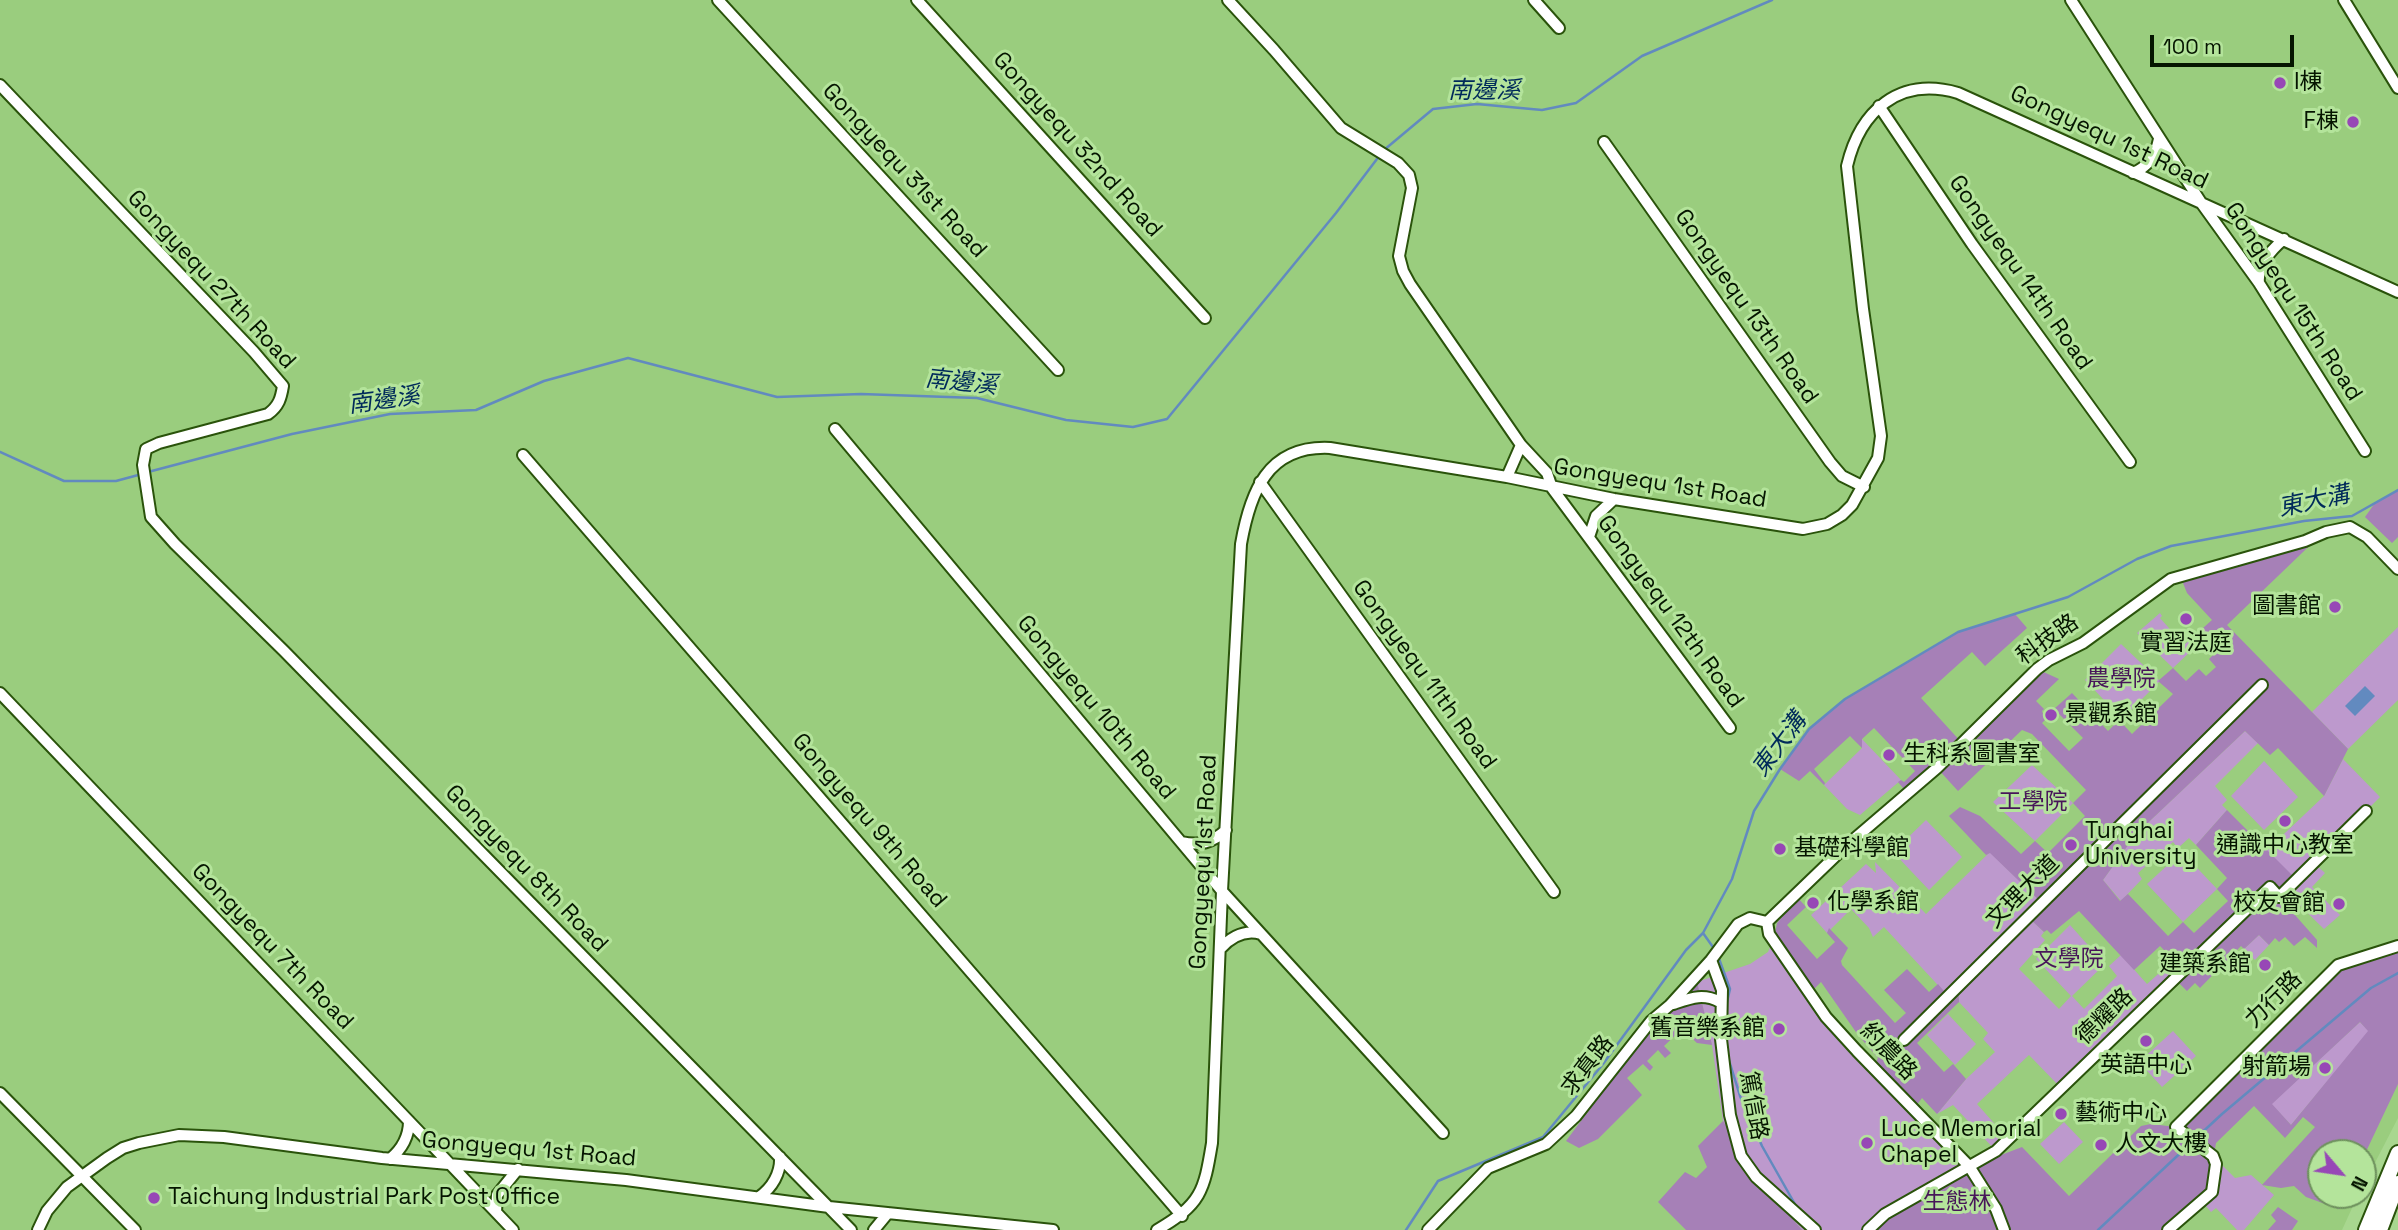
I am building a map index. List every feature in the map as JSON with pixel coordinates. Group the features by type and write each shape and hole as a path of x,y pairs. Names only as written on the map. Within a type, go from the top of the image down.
{"main road":[{"path":"2366,1230 2398,1153"},
{"path":"2380,1230 2398,1183"}],"street":[{"name":"Gongyequ 31st Road","path":"718,0 1058,370"},
{"name":"Gongyequ 32nd Road","path":"917,0 1205,318"},
{"name":"Gongyequ 12th Road","path":"1228,0 1275,50 1341,128 1398,163 1409,175 1412,188 1399,256 1403,271 1521,444 1546,472 1552,488 1730,728"},
{"path":"1534,0 1559,28"},
{"name":"Gongyequ 15th Road","path":"2071,0 2202,204 2259,283 2365,452"},
{"path":"2344,0 2398,88"},
{"name":"Gongyequ 27th Road","path":"0,85 254,352 283,386 281,399 276,408 268,414 159,443 146,449"},
{"name":"Gongyequ 1st Road","path":"1157,1230 1182,1216 1197,1198 1206,1180 1212,1143 1222,891 1241,544 1250,501 1268,471 1296,453 1318,448 1507,477 1614,499 1803,529 1828,524 1842,515 1864,487 1878,458 1881,436 1847,166 1860,131 1879,106 1911,91 1941,88 1993,108 2398,292"},
{"name":"Gongyequ 14th Road","path":"1879,106 1994,276 2130,462"},
{"path":"2133,173 2143,168 2152,158 2159,139"},
{"name":"Gongyequ 13th Road","path":"1604,142 1830,462 1842,476 1864,487"},
{"path":"2259,283 2262,265 2272,249 2284,239"},
{"name":"Gongyequ 10th Road","path":"835,429 1222,891 1443,1133"},
{"path":"1507,477 1521,444"},
{"name":"Gongyequ 8th Road","path":"146,449 143,465 151,517 851,1230"},
{"name":"Gongyequ 9th Road","path":"523,455 1182,1216"},
{"name":"Gongyequ 11th Road","path":"1260,482 1554,892"},
{"path":"1589,537 1597,516 1614,499"},
{"name":"科技路","path":"1767,922 1791,902 1846,846 1937,768 2049,660 2083,643 2152,591 2182,574 2350,527 2367,537 2398,569"},
{"name":"文理大道","path":"1904,1040 2262,685"},
{"name":"Gongyequ 7th Road","path":"0,693 513,1230"},
{"name":"德耀路","path":"1966,1168 1996,1151 2270,887 2279,897 2366,811"},
{"path":"1181,842 1204,844 1226,830"},
{"name":"求真路","path":"1428,1230 1488,1168 1546,1144 1576,1116 1651,1021 1670,1005 1744,920 1750,918 1767,922"},
{"name":"約農路","path":"1767,922 1769,934 1826,1017 1966,1168 1996,1209 2004,1230"},
{"path":"1220,949 1235,936 1245,933 1261,934"},
{"name":"力行路","path":"2168,1230 2212,1192 2216,1164 2213,1156 2176,1127 2338,965 2398,946"},
{"name":"篤信路","path":"1711,960 1722,990 1721,1039 1730,1115 1741,1156 1756,1177 1815,1230"},
{"path":"1670,1005 1698,996 1720,1002"},
{"path":"0,1093 135,1230"},
{"path":"390,1159 407,1138 409,1121"},
{"name":"Gongyequ 1st Road","path":"38,1230 56,1199 67,1187 123,1148 179,1135 224,1137 390,1159 518,1169 759,1196 829,1207 1053,1230"},
{"path":"759,1196 766,1192 779,1171 780,1157"},
{"path":"1868,1230 1885,1214 1966,1168"},
{"path":"496,1212 498,1195 518,1169"},
{"path":"874,1230 888,1213"}],"shaded area":[{"path":"0,0 2398,0 2398,1118 2377,1159 2377,1139 2307,1139 2307,1209 2352,1209 2342,1230 0,1230"}],"green space":[{"path":"2398,489 2398,537 2392,543 2365,517 2375,503"},
{"path":"2328,528 2227,625 2348,749 2324,796 2278,748 2270,755 2245,731 2136,834 2103,880 2120,901 2128,894 2168,936 2183,922 2194,933 2228,901 2217,889 2227,878 2196,845 2227,810 2297,880 2280,898 2317,940 2317,948 2305,937 2294,946 2285,937 2279,942 2275,938 2269,945 2259,935 2244,949 2241,946 2200,988 2195,983 2187,991 2175,979 2189,965 2174,960 2160,946 2134,970 2079,911 2051,934 2047,930 2044,932 2028,917 2042,903 1990,853 1986,855 1949,816 1960,807 1980,816 2021,854 2035,841 2048,853 2085,816 2073,803 2086,790 2032,734 2022,730 1958,791 1937,768 1908,794 1898,782 1904,782 1915,771 1874,728 1862,739 1862,748 1850,736 1814,769 1824,785 1810,771 1799,781 1780,769 1809,729 1845,699 1958,632 2015,614 2027,628 1985,666 1972,652 1921,698 1962,743 2037,669 2059,679 2036,701 2044,709 2042,711 2045,720 2042,723 2069,751 2083,738 2054,709 2072,693 2108,731 2119,720 2132,734 2173,694 2158,681 2173,668 2186,681 2199,669 2206,676 2216,667 2209,659 2221,647 2203,628 2212,620 2187,593 2179,573"},
{"path":"2160,613 2160,618 2184,645 2203,628 2209,634 2173,668 2137,633"},
{"path":"2398,627 2398,700 2348,749 2312,712"},
{"name":"農學院","path":"2121,644 2160,681 2122,719 2085,680"},
{"path":"2245,731 2258,743 2215,786 2227,800 2222,805 2227,810 2196,845 2189,838 2178,848 2173,842 2138,873 2142,879 2121,901 2103,880 2136,834"},
{"path":"1862,739 1901,780 1860,815 1847,809 1824,785 1862,748"},
{"path":"2343,759 2380,797 2314,863 2325,873 2312,887 2340,915 2324,929 2286,892 2266,851 2324,796"},
{"path":"2264,761 2298,797 2264,830 2231,796"},
{"name":"工學院","path":"2032,765 2073,803 2035,841 1993,802"},
{"path":"1926,820 1962,857 1929,890 1893,852"},
{"name":"文學院","path":"1990,852 2042,903 2028,917 2044,932 2041,936 2045,940 2019,969 2059,1009 2071,996 2036,959 2070,925 2105,964 2072,996 2084,1009 2117,976 2109,966 2121,955 2147,984 2174,960 2189,965 2061,1088 2029,1055 1977,1104 2008,1139 1996,1151 1953,1105 1937,1114 1966,1079 1995,1052 1983,1039 1988,1033 1959,1002 1958,987 1948,996 1884,927 1873,937 1869,928 1851,909 1827,933 1811,915 1866,864 1876,873 1875,862 1926,914"},
{"path":"2182,852 2217,889 2183,922 2147,884"},
{"path":"1798,898 1806,907 1787,925 1817,959 1835,942 1827,933 1829,928 1848,948 1841,961 1842,965 1895,1023 1906,1013 1884,990 1907,969 1929,992 1938,984 1948,996 1958,986 1959,1002 1917,1043 1944,1072 1953,1064 1966,1079 1937,1114 1922,1098 1916,1106 1876,1062 1878,1058 1858,1035 1821,982 1811,992 1774,938 1777,923"},
{"path":"2259,935 2269,945 2255,960 2244,949"},
{"path":"1774,938 1822,1008 1862,1053 1876,1062 1916,1106 1962,1170 1868,1230 1802,1230 1764,1185 1723,1121 1712,1045 1697,982 1750,964 1768,952"},
{"name":"生態林","path":"2398,946 2398,1084 2372,1139 2307,1139 2307,1197 2294,1186 2281,1188 2262,1185 2315,1127 2303,1117 2285,1138 2254,1106 2216,1143 2206,1204 2178,1230 1860,1230 1962,1170 2022,1147 2069,1196 2141,1126 2151,1124 2176,1127 2338,965","holes":["2360,1022 2368,1031 2291,1125 2272,1104"]},
{"path":"1697,982 1712,1045 1697,1043 1682,1029 1664,1046 1671,1053 1665,1058 1658,1050 1647,1061 1653,1067 1650,1071 1643,1064 1627,1078 1642,1095 1598,1139 1579,1148 1566,1141 1658,1018"},
{"path":"1948,1014 1976,1044 1955,1065 1927,1035"},
{"name":"射箭場","path":"2360,1022 2369,1031 2291,1125 2271,1104"},
{"path":"2173,1031 2196,1056 2162,1087 2139,1062"},
{"path":"1723,1121 1764,1185 1802,1230 1686,1230 1658,1202 1685,1172 1696,1178 1707,1167 1698,1146"},
{"path":"2064,1122 2083,1142 2059,1164 2040,1144"},
{"path":"2213,1156 2235,1178 2251,1175 2274,1195 2244,1230 2237,1230 2216,1208 2211,1212 2205,1205"},
{"path":"2278,1207 2298,1221 2292,1230 2268,1230 2276,1221 2271,1215"}],"water":[{"path":"2365,686 2375,696 2355,716 2345,706"}],"waterway":[{"name":"南邊溪","path":"1384,150 1433,109 1477,104 1542,110 1576,103 1642,56 1772,0"},
{"name":"南邊溪","path":"148,472 292,434 390,414 476,410 544,381 628,358 777,397 861,394 977,398 1066,420 1133,427 1167,419 1336,213 1380,155"},
{"name":"南邊溪","path":"0,452 64,481 116,481 142,474"},
{"name":"東大溝","path":"1406,1230 1438,1181 1543,1137 1603,1064 1686,950 1703,933 1732,879 1754,811 1809,729 1845,699 1958,632 2068,597 2137,559 2171,546 2304,521 2352,516 2398,490"},
{"path":"1703,933 1715,950"},
{"path":"1718,956 1730,989 1726,1006"},
{"path":"2195,1139 2371,988 2398,973"},
{"path":"1728,1057 1740,1096 1762,1146 1796,1206"},
{"path":"2098,1230 2190,1144"}],"place":[{"name":"I棟","path":"2280,83"},
{"name":"F棟","path":"2353,122"},
{"name":"圖書館","path":"2335,607"},
{"name":"實習法庭","path":"2186,619"},
{"name":"景觀系館","path":"2051,715"},
{"name":"生科系圖書室","path":"1889,755"},
{"name":"通識中心教室","path":"2285,821"},
{"name":"Tunghai University","path":"2071,845"},
{"name":"基礎科學館","path":"1780,849"},
{"name":"化學系館","path":"1813,903"},
{"name":"校友會館","path":"2339,904"},
{"name":"建築系館","path":"2265,965"},
{"name":"舊音樂系館","path":"1779,1029"},
{"name":"英語中心","path":"2146,1041"},
{"name":"射箭場","path":"2325,1068"},
{"name":"藝術中心","path":"2061,1114"},
{"name":"Luce Memorial Chapel","path":"1867,1143"},
{"name":"人文大樓","path":"2101,1145"},
{"name":"Taichung Industrial Park Post Office","path":"154,1198"}]}
